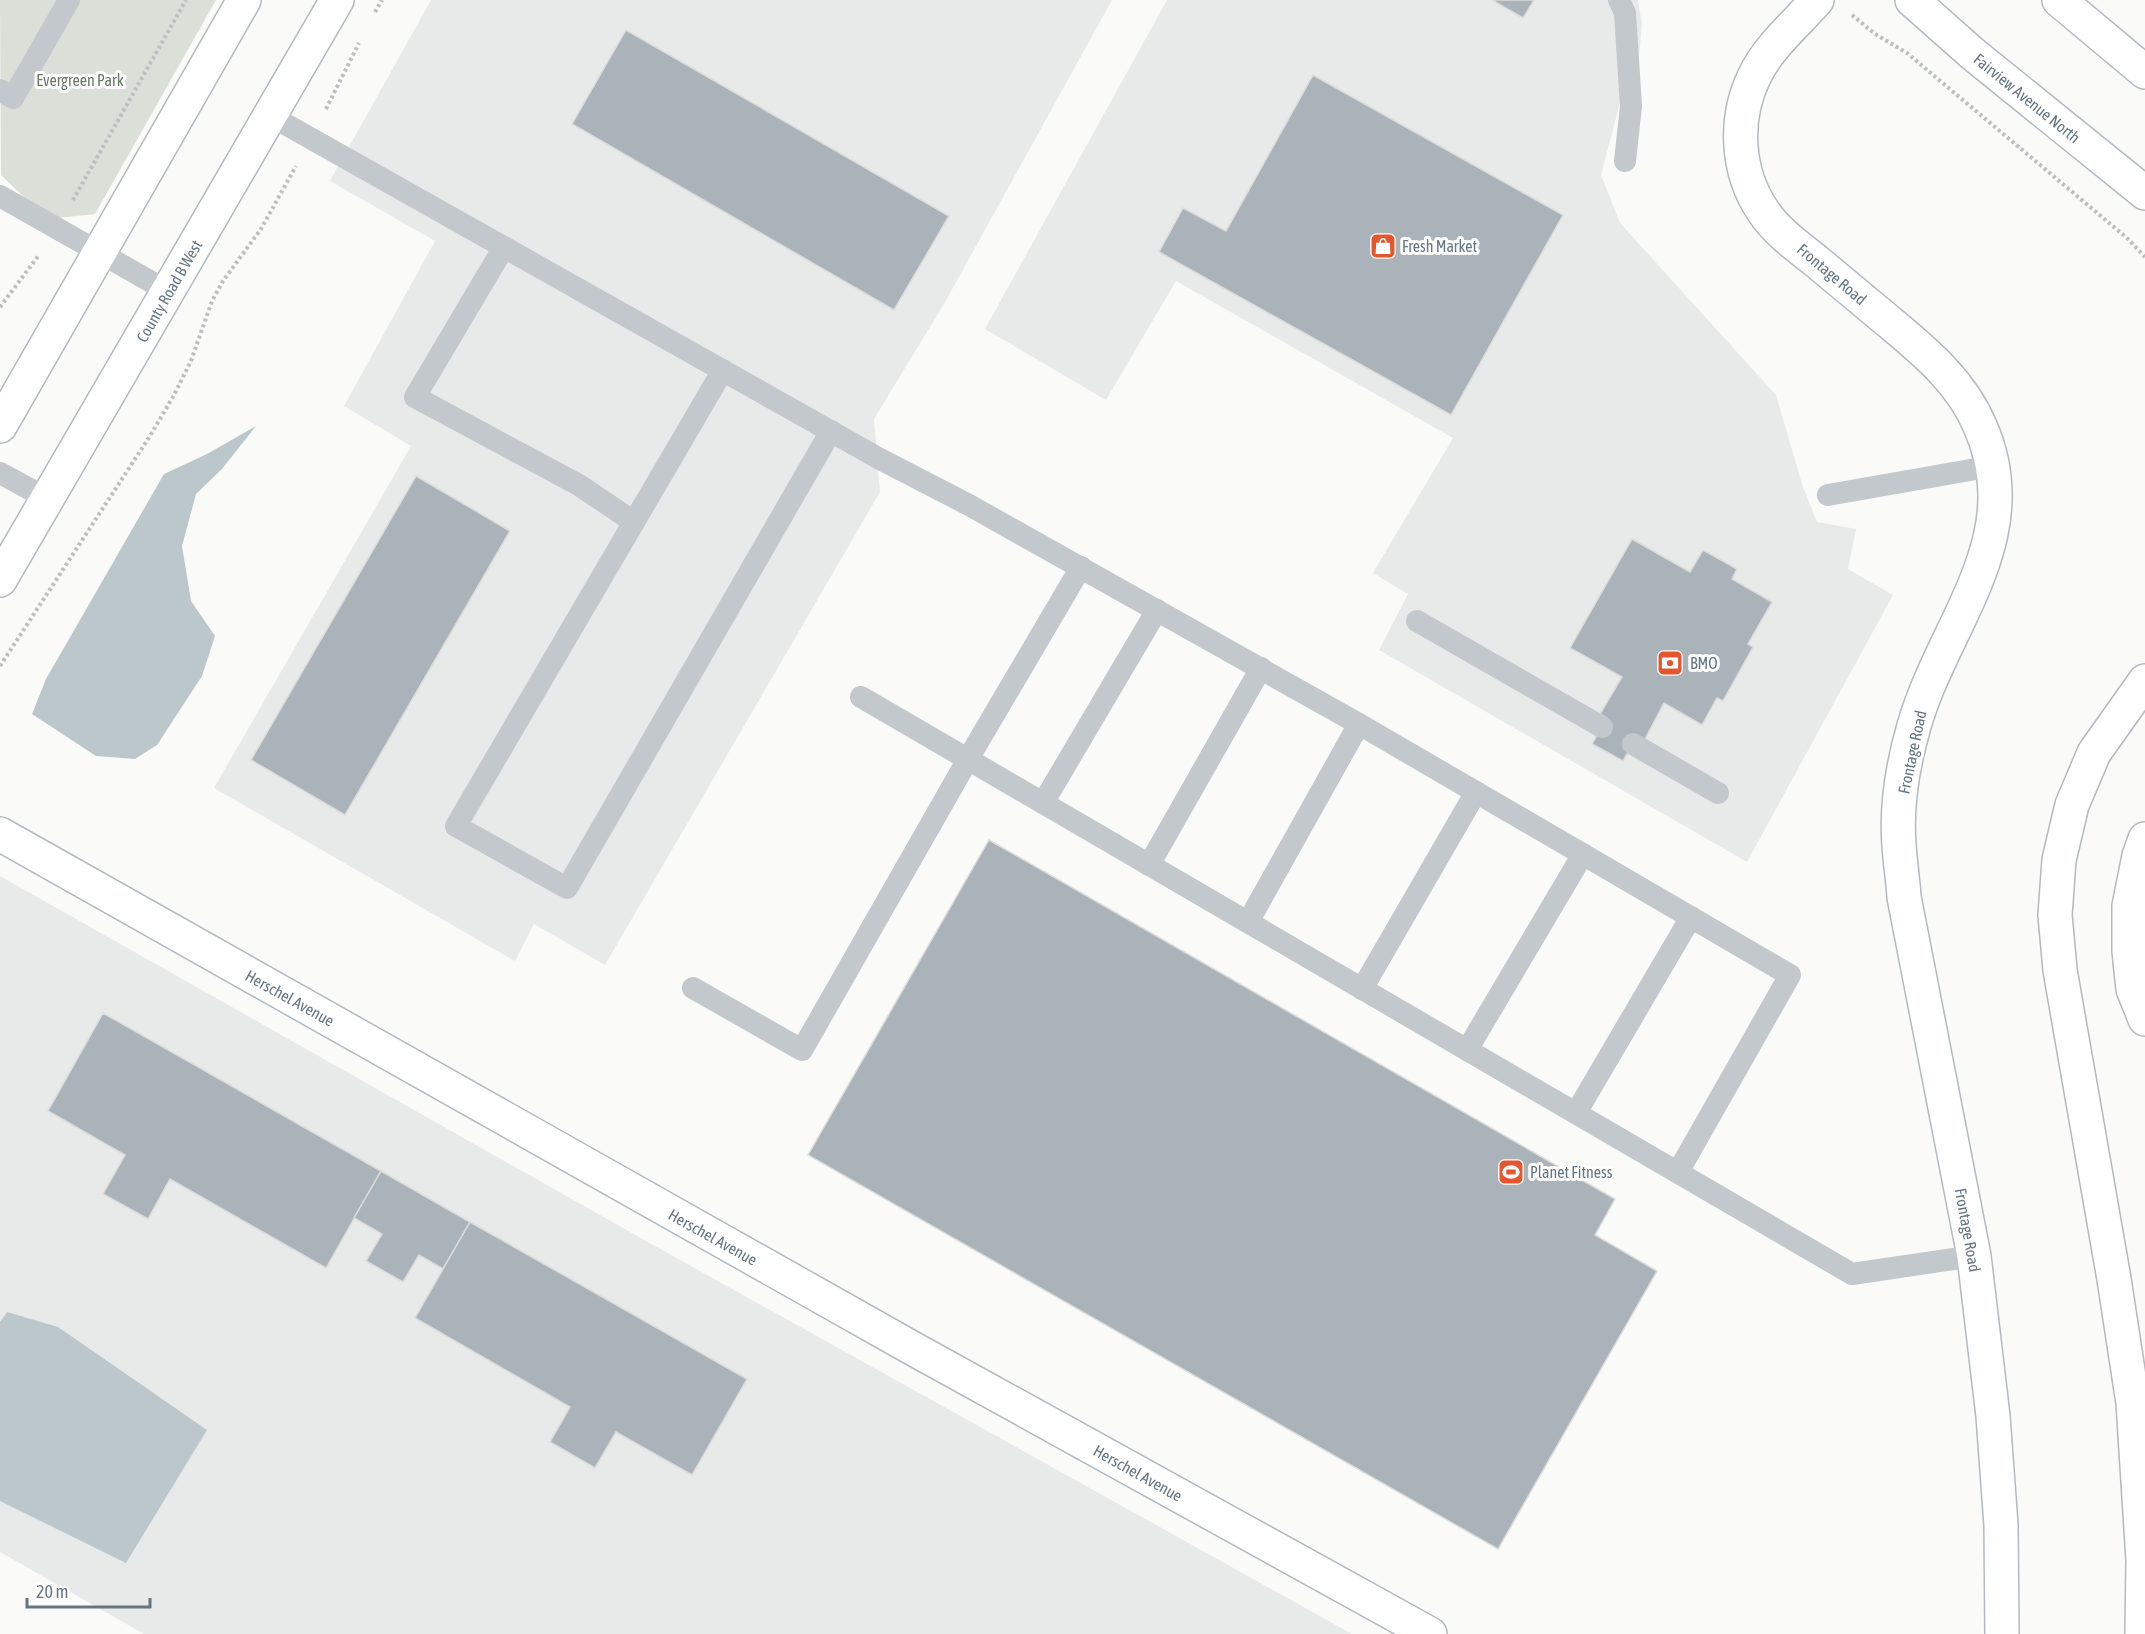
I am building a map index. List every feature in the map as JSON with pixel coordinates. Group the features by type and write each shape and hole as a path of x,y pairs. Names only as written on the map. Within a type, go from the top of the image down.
{"main road":[{"path":"0,426 244,0"},
{"name":"County Road B West","path":"0,580 338,0"},
{"name":"Frontage Road","path":"1817,0 1770,52 1755,76 1742,110 1740,145 1747,179 1763,211 1787,237 1928,354 1958,386 1980,426 1993,466 1995,513 1986,557 1934,672 1914,726 1902,782 1899,842 1904,897 1974,1256 1993,1416 2000,1514 2002,1634"},
{"name":"Fairview Avenue North","path":"1912,0 1973,54 2145,193"},
{"path":"2059,0 2145,72"},
{"path":"2142,1634 2143,1560 2133,1403 2114,1279 2060,970 2055,915 2059,860 2072,805 2094,753 2145,681"},
{"name":"Herschel Avenue","path":"0,834 901,1342 1430,1634"},
{"path":"2145,839 2139,856 2129,906 2129,951 2133,989 2145,1019"}],"lane":[{"path":"0,90 13,98 69,0"},
{"path":"1619,0 1625,14 1630,106 1625,161"},
{"path":"271,116 831,431 1261,668 1790,975 1678,1172"},
{"path":"0,196 169,292"},
{"path":"504,247 415,397 579,485 634,522"},
{"path":"723,370 456,826 567,888 831,431"},
{"path":"1828,495 1993,466"},
{"path":"0,473 48,499"},
{"path":"693,988 802,1050 968,759 1081,567"},
{"path":"1043,803 1157,610"},
{"path":"1417,621 1602,727"},
{"path":"1149,864 1261,668"},
{"path":"861,697 1852,1274 1974,1256"},
{"path":"1248,922 1359,724"},
{"path":"1633,744 1718,793"},
{"path":"1362,989 1476,792"},
{"path":"1467,1050 1583,854"},
{"path":"1576,1113 1691,917"}],"path":[{"path":"0,307 50,241 186,0"},
{"path":"370,21 382,0"},
{"path":"1851,14 1875,34 1907,53 2127,238 2145,257"},
{"path":"0,666 150,436 174,395 191,361 212,301 261,229 360,42"}],"shaded area":[{"path":"431,0 1112,0 944,304 874,419 880,492 605,965 534,924 515,961 214,788 411,446 344,406 435,241 330,181"},
{"path":"1167,0 1638,0 1642,25 1639,55 1621,99 1601,175 1620,223 1776,395 1802,484 1817,522 1856,529 1848,569 1893,595 1747,862 1379,650 1408,594 1373,573 1453,438 1176,281 1106,400 985,329"},
{"path":"256,426 222,469 196,494 182,546 191,601 215,636 202,676 157,745 135,759 96,756 32,714 46,679 164,474 207,454"},
{"path":"0,876 646,1241 1352,1634 144,1634 0,1552"},
{"path":"7,1312 58,1327 207,1430 126,1563 0,1501 0,1322"}],"green space":[{"name":"Evergreen Park","path":"0,0 216,0 95,214 47,219 1,175"}],"building":[{"path":"1492,0 1534,0 1523,18"},
{"path":"626,30 949,216 894,310 572,124"},
{"path":"1313,75 1563,215 1451,415 1159,252 1183,208 1226,231"},
{"path":"416,476 510,531 345,815 251,760"},
{"name":"BMO","path":"1632,539 1690,572 1703,550 1737,569 1732,579 1772,602 1748,644 1753,647 1723,701 1717,698 1702,725 1664,703 1644,741 1637,737 1623,761 1592,744 1607,718 1600,714 1622,677 1570,648"},
{"path":"989,840 1615,1199 1595,1235 1657,1271 1498,1549 808,1155"},
{"path":"103,1013 381,1171 326,1268 170,1179 148,1219 103,1194 125,1155 48,1111"},
{"path":"381,1171 470,1222 443,1269 419,1255 403,1282 366,1261 382,1234 354,1218"},
{"path":"470,1222 747,1379 692,1475 616,1432 595,1468 550,1442 570,1407 415,1318"}],"place":[{"name":"Fresh Market","path":"1383,246"},
{"name":"BMO","path":"1670,663"},
{"name":"Planet Fitness","path":"1511,1172"}]}
